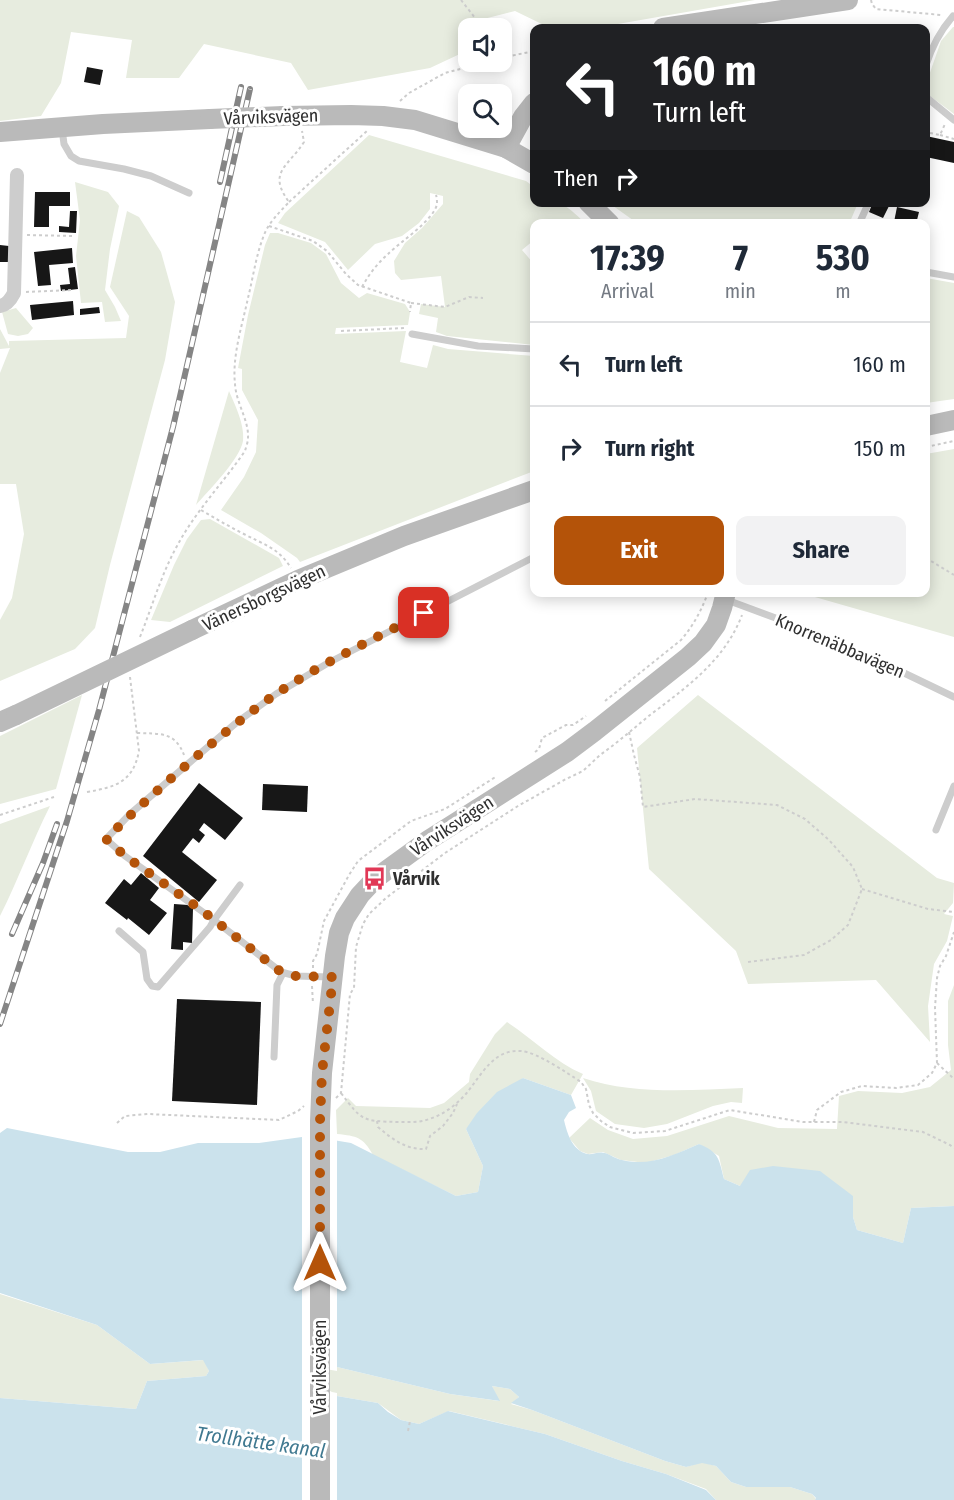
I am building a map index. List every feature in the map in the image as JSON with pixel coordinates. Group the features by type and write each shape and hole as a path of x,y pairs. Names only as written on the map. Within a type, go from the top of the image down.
{"street":[{"path":"689,24 848,0"},
{"path":"506,148 530,109"},
{"name":"Vårviksvägen","path":"0,132 210,119 372,116 415,120 506,148 530,162"},
{"path":"0,306 10,300 14,293 17,175"},
{"path":"593,207 605,219"},
{"path":"930,425 954,420"},
{"name":"Vänersborgsvägen","path":"8,718 298,580 394,541 530,491"},
{"name":"Vårviksvägen","path":"320,1500 322,1073 339,933 349,910 366,887 387,870 427,841 567,752 679,664 703,643 716,625 725,597"}],"lane":[{"path":"930,53 941,30 953,16"},
{"path":"930,100 951,118"},
{"path":"62,128 64,144 71,156 79,161 151,176 189,193"},
{"path":"930,273 954,277"},
{"path":"412,334 478,346 530,350"},
{"path":"333,977 296,976 284,973 270,965 214,920 125,856 106,839 189,763 244,717 276,694 351,650 530,559"},
{"name":"Knorrenäbbavägen","path":"727,597 745,607 808,630 954,697"},
{"path":"936,830 954,786"},
{"path":"119,931 142,952 147,979 152,986 158,987 210,927 240,885"},
{"path":"274,1057 277,984 284,973"}],"path":[{"path":"461,0 475,18"},
{"path":"872,0 876,9 953,16"},
{"path":"512,56 530,52"},
{"path":"400,101 409,93 445,73 458,70"},
{"path":"289,202 281,191 278,181 281,171 304,142 291,116"},
{"path":"940,135 951,118"},
{"path":"137,644 153,598 186,530 245,451 248,438 247,427 238,400 234,369 264,236 274,218 289,202 367,131"},
{"path":"930,132 954,139"},
{"path":"362,286 370,271 429,217 437,205 436,195"},
{"path":"269,226 313,240 327,251 358,285 411,303 445,307 470,297 483,298"},
{"path":"16,235 72,236"},
{"path":"14,293 73,290"},
{"path":"410,312 411,303"},
{"path":"341,331 405,328 412,334"},
{"path":"930,446 954,441"},
{"path":"201,510 273,548 282,555 293,570"},
{"path":"930,560 954,575"},
{"path":"333,1102 341,1093 350,994 355,982 358,936 369,914 445,853 518,806 583,771 709,668 738,626 745,607"},
{"path":"87,792 107,788 121,781 128,776 137,762 139,750 130,668"},
{"path":"629,732 633,756 640,777 642,807 695,800 777,805 805,819 829,840 853,867 862,889 848,925 831,940 804,955 748,962"},
{"path":"137,733 159,734 177,741 189,763"},
{"path":"0,816 54,797"},
{"path":"862,889 928,909 954,912"},
{"path":"814,1122 817,1110 842,1092 862,1086 896,1088 918,1085 932,1072 937,1063 935,1008 937,978 954,933"},
{"path":"341,1093 357,1114 369,1120 419,1122 440,1115 457,1102 469,1091 488,1064 505,1053 520,1050 536,1054 581,1082 586,1089 593,1113 601,1121 610,1127 633,1133 665,1131 730,1110 803,1122 843,1122 923,1132 954,1148"},
{"path":"937,1063 954,1079"},
{"path":"377,1121 378,1127 406,1147 426,1149 430,1136 443,1126 453,1113 457,1102"},
{"path":"117,1123 125,1116 148,1114 279,1120 304,1106"},
{"path":"408,1431 410,1421"}],"shaded area":[{"path":"0,0 755,0 618,24 542,24 515,11 488,18 458,18 458,55 430,68 308,90 291,63 204,44 179,78 126,78 132,40 71,32 61,83 41,116 0,121"},
{"path":"954,27 954,114 930,96 930,73 941,41"},
{"path":"369,135 526,181 530,184 530,207 565,207 581,219 530,219 530,243 522,250 530,259 530,345 447,336 436,332 438,318 419,314 421,304 445,307 441,276 401,280 395,273 394,261 405,243 443,204 443,196 430,193 430,209 419,223 402,236 375,244 348,270 325,242 278,223 285,213"},
{"path":"75,182 108,192 119,206 110,249 105,290 121,321 105,322 102,302 81,303 76,256 80,220"},
{"path":"615,207 856,207 851,219 631,219"},
{"path":"127,211 139,217 161,252 175,302 165,360 95,628 75,649 0,681 0,620 12,598 24,534 16,484 0,484 0,373 10,348 0,349 0,329 9,346 9,341 126,338 129,316 110,287"},
{"path":"270,233 278,233 311,243 326,254 341,283 359,298 367,293 405,304 410,312 408,325 336,328 335,334 406,331 400,362 427,368 433,345 448,349 530,356 530,473 300,562 261,533 221,510 244,477 256,452 258,420 242,390 242,369 238,368 265,245"},
{"path":"930,279 954,283 954,399 930,402"},
{"path":"16,308 33,328 28,334 18,336 8,334 2,312"},
{"path":"229,391 241,422 243,441 241,448 216,483 196,505"},
{"path":"954,449 954,637 815,597 930,597 930,453"},
{"path":"210,519 279,558 283,566 170,622 151,620 187,539 201,520"},
{"path":"82,695 56,789 0,804 0,736"},
{"path":"698,695 937,878 954,883 953,903 944,914 953,916 947,941 934,964 928,1006 930,1042 876,980 748,984 736,951 649,869 637,748"},
{"path":"50,806 13,889 0,916 0,824"},
{"path":"954,985 954,1206 911,1208 903,1243 857,1230 853,1217 853,1196 740,1186 724,1179 719,1156 699,1144 674,1155 646,1163 621,1160 603,1152 588,1154 580,1151 569,1138 590,1118 608,1130 633,1139 667,1136 729,1116 778,1128 837,1129 839,1096 858,1091 902,1093 930,1087 951,1070 948,1045 948,1001"},
{"path":"507,1022 554,1057 583,1074 571,1095 523,1078 466,1129 483,1166 478,1192 456,1196 373,1155 359,1138 337,1134 336,1110 348,1098 356,1106 430,1108 444,1103 469,1082 470,1074 495,1034"},
{"path":"583,1078 642,1089 743,1088 742,1103 731,1102 713,1106 667,1124 644,1128 615,1124 596,1111 591,1091"},
{"path":"0,1294 97,1325 150,1364 204,1360 209,1371 206,1376 147,1381 136,1409 0,1398"},
{"path":"313,1364 337,1367 450,1394 499,1401 492,1386 510,1389 519,1397 511,1404 665,1461 686,1467 702,1462 716,1466 731,1482 746,1487 790,1487 812,1494 816,1499 716,1500 706,1489 545,1434 449,1411 419,1424 401,1420 378,1403 331,1395"}],"water":[{"name":"Trollhätte kanal","path":"523,1078 571,1095 576,1108 569,1112 564,1120 565,1125 574,1145 587,1154 603,1153 632,1162 642,1162 661,1159 699,1144 711,1150 717,1157 724,1179 740,1186 750,1170 773,1166 820,1171 853,1196 853,1217 857,1230 903,1243 911,1208 954,1206 954,1500 815,1500 812,1494 790,1487 746,1487 731,1482 716,1466 702,1463 686,1467 665,1461 511,1403 519,1397 510,1389 492,1386 500,1401 450,1394 337,1367 313,1364 331,1395 378,1403 401,1420 419,1424 448,1411 545,1434 666,1474 706,1490 716,1500 0,1500 0,1398 136,1409 147,1381 206,1376 209,1371 203,1360 150,1364 97,1325 0,1293 0,1133 7,1128 128,1152 160,1152 198,1143 259,1143 309,1136 351,1143 456,1196 478,1192 483,1166 466,1129 477,1113 497,1092"}],"pier":[{"path":"302,1134 337,1138 337,1371 314,1367 314,1382 337,1393 337,1500 302,1500"}],"building":[{"path":"87,67 103,70 100,85 84,82"},
{"path":"930,137 954,142 954,163 930,158"},
{"path":"35,192 70,192 70,206 49,206 49,227 34,227"},
{"path":"871,207 888,207 883,218 869,212"},
{"path":"897,207 919,212 917,219 895,219"},
{"path":"70,211 77,211 76,233 59,232 59,226 69,227"},
{"path":"0,245 9,246 9,262 0,262"},
{"path":"72,248 73,263 49,265 51,285 38,286 34,252"},
{"path":"75,267 78,289 61,291 60,285 70,284 68,268"},
{"path":"73,301 74,315 32,320 30,305"},
{"path":"99,307 100,313 80,315 80,309"},
{"path":"199,783 243,818 225,840 204,823 199,830 205,835 199,843 193,838 182,852 217,880 199,902 143,856"},
{"path":"263,784 308,786 307,812 262,810"},
{"path":"141,873 159,888 150,900 167,913 149,935 105,903 124,879 131,885"},
{"path":"174,904 188,905 193,909 192,943 183,942 183,950 171,949"},
{"path":"177,999 261,1002 257,1105 172,1101"}],"railway":[{"path":"220,182 241,87"},
{"path":"0,1024 67,821 99,710 173,427 250,89"},
{"path":"12,934 43,863 57,824"}],"place":[{"name":"Vårvik","path":"375,879"}],"route":[{"path":"320,1263 322,1073 333,977 296,976 281,972 200,909 125,856 106,839 189,763 236,723 276,694 328,663 424,613"}]}
